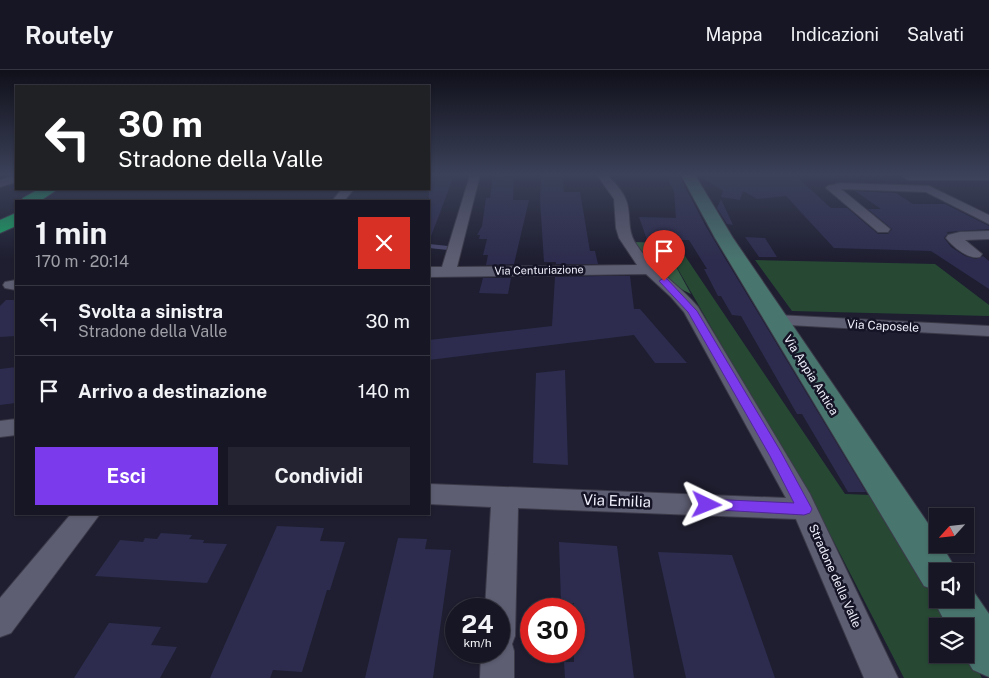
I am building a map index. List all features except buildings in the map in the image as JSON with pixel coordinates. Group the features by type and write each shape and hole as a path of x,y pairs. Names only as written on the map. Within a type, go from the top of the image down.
{"highway":[{"path":"0,218 15,210"},
{"path":"0,228 15,219"}],"street":[{"path":"448,271 467,203"},
{"name":"Stradone della Valle","path":"620,203 621,224 625,237 636,255 676,291 692,311 776,456 804,509 881,678"},
{"name":"Via Appia Antica","path":"704,203 724,238 932,563"},
{"path":"851,203 883,229"},
{"path":"957,203 988,219"},
{"path":"975,254 953,238 960,236 989,236"},
{"name":"Via Centuriazione","path":"430,272 650,269"},
{"name":"Via Caposele","path":"776,320 989,331"},
{"path":"0,429 15,427"},
{"name":"Via Emilia","path":"430,494 804,509"},
{"path":"501,598 505,497"},
{"path":"0,622 86,515"},
{"path":"960,608 989,654"},
{"path":"497,678 498,663"}],"green space":[{"path":"634,242 663,243 691,294 666,278 652,265"},
{"path":"663,243 677,244 845,494 871,495 929,590 929,608 940,608 946,618 929,618 929,663 973,663 982,678 904,678 833,540"},
{"path":"755,260 935,264 989,305 989,316 792,311"}],"waterway":[{"path":"430,246 448,248"}],"route":[{"path":"664,281 689,306 788,477 804,509 707,505"}]}
